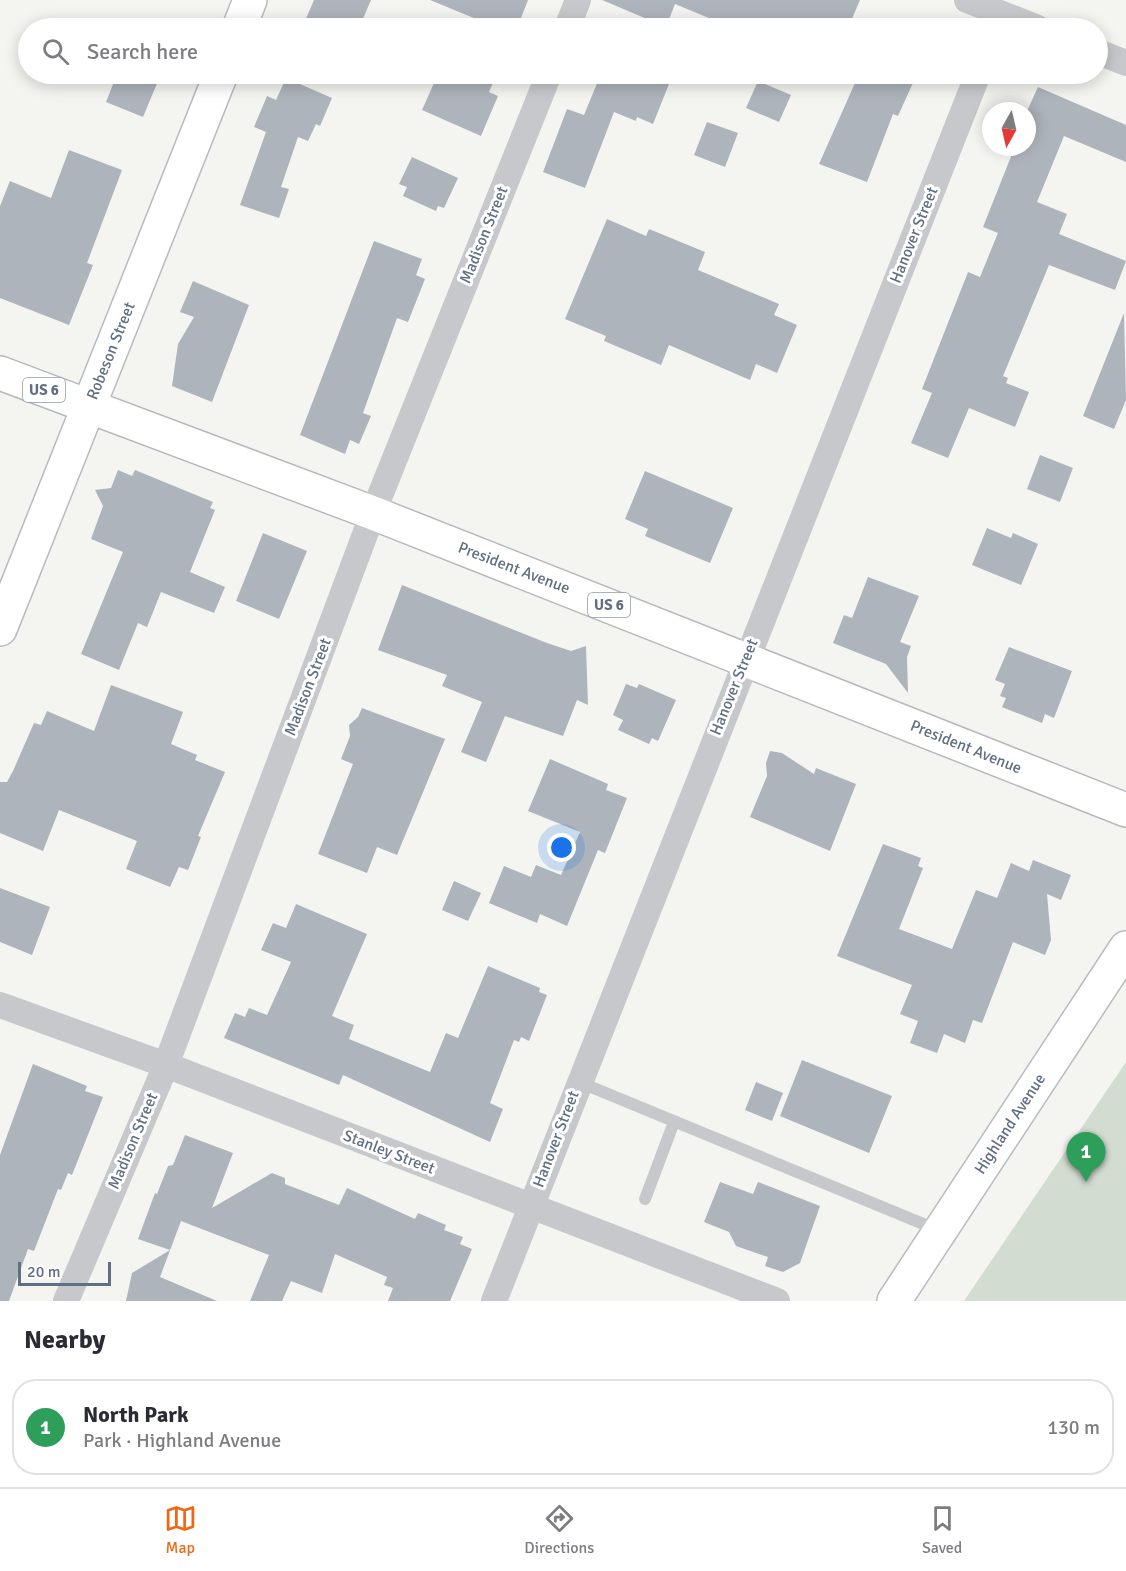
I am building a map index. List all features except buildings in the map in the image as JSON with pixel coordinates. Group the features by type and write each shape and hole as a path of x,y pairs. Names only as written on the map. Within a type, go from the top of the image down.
{"main road":[{"path":"243,18 250,0"},
{"name":"Robeson Street","path":"0,629 217,84"},
{"name":"President Avenue","path":"0,373 88,408 373,513 1126,810"},
{"name":"Highland Avenue","path":"894,1301 1125,951"}],"street":[{"path":"571,18 578,0"},
{"path":"967,0 1002,14"},
{"path":"1108,56 1126,63"},
{"name":"Madison Street","path":"66,1301 166,1065 373,513 545,84"},
{"name":"Hanover Street","path":"494,1301 745,658 974,84"},
{"name":"Stanley Street","path":"0,1005 166,1065 777,1301"}],"lane":[{"path":"579,1082 939,1231"},
{"path":"645,1199 674,1122"}],"shaded area":[{"path":"1126,1062 1126,1301 964,1301"}],"place":[{"name":"North Park","path":"1086,1182"}]}
